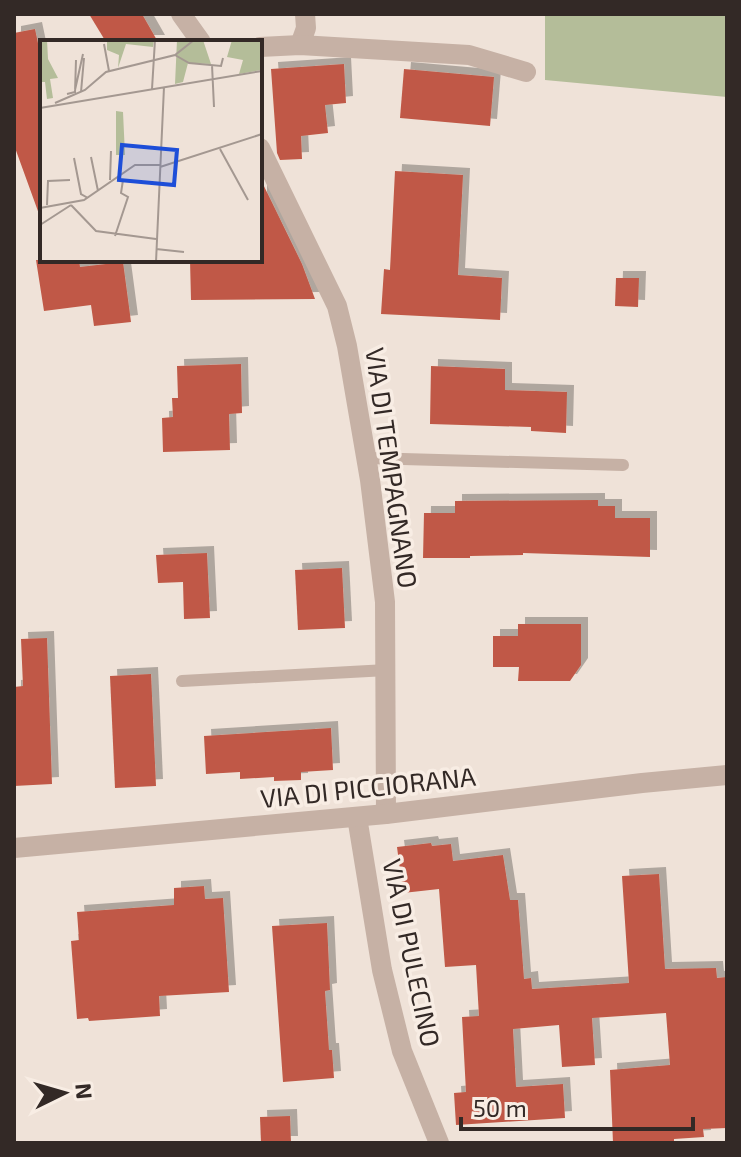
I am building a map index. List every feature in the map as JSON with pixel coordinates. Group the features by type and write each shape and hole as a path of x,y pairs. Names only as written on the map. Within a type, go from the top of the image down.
{"street":[{"path":"181,14 200,40"},
{"path":"300,45 306,28 305,14"},
{"path":"262,47 300,45 469,55 526,72"},
{"name":"VIA DI TEMPAGNANO","path":"262,152 337,306 347,346 367,458 385,602 386,814"},
{"name":"VIA DI PICCIORANA","path":"14,848 357,817 727,775"},
{"name":"VIA DI PULECINO","path":"357,817 382,970 402,1051 439,1143"}],"lane":[{"path":"367,458 623,465"},
{"path":"182,681 387,670"}],"green space":[{"path":"545,14 727,14 727,97 545,80"}],"building":[{"path":"89,14 142,14 157,40 105,40"},
{"path":"35,29 40,48 39,214 14,145 14,33"},
{"path":"344,64 346,103 325,105 328,133 301,136 302,159 280,160 271,69"},
{"path":"404,69 494,77 490,126 400,118"},
{"path":"395,171 463,175 458,275 502,278 500,320 381,314 384,269 390,270"},
{"path":"262,182 302,264 315,299 191,300 190,262 262,262"},
{"path":"36,260 79,262 80,267 123,262 131,322 94,326 91,305 44,311"},
{"path":"616,278 639,278 638,307 615,306"},
{"path":"241,364 242,413 229,414 230,450 163,452 162,418 173,417 172,398 178,398 177,366"},
{"path":"431,366 505,369 505,390 567,392 566,433 531,431 531,427 430,424"},
{"path":"598,500 598,506 615,506 615,518 650,518 650,557 523,553 423,558 424,513 455,513 455,501"},
{"path":"207,553 210,618 184,619 183,582 158,583 156,555"},
{"path":"342,568 345,628 298,630 295,570"},
{"path":"518,624 581,624 581,665 570,681 518,681 519,667 493,667 493,636 518,636"},
{"path":"47,638 52,784 14,786 14,687 23,686 21,639"},
{"path":"151,674 156,786 115,788 110,676"},
{"path":"331,728 333,770 301,772 301,780 274,781 274,777 240,779 240,772 206,774 204,736"},
{"path":"431,843 432,846 451,844 453,861 503,855 510,900 518,900 524,979 531,978 532,989 629,983 622,876 659,874 665,969 716,968 717,978 727,977 727,1128 703,1129 704,1137 674,1139 674,1143 613,1143 610,1070 670,1065 666,1013 592,1018 595,1065 562,1067 559,1025 513,1029 516,1087 563,1084 565,1118 456,1125 454,1093 466,1092 462,1017 479,1016 476,965 445,967 439,889 403,893 397,847"},
{"path":"204,886 205,899 223,898 229,992 159,996 160,1016 89,1021 88,1018 77,1019 71,941 79,940 77,912 174,905 174,888"},
{"path":"327,923 330,990 325,991 334,1078 283,1082 272,926"},
{"path":"290,1116 291,1143 261,1143 260,1117"}]}
